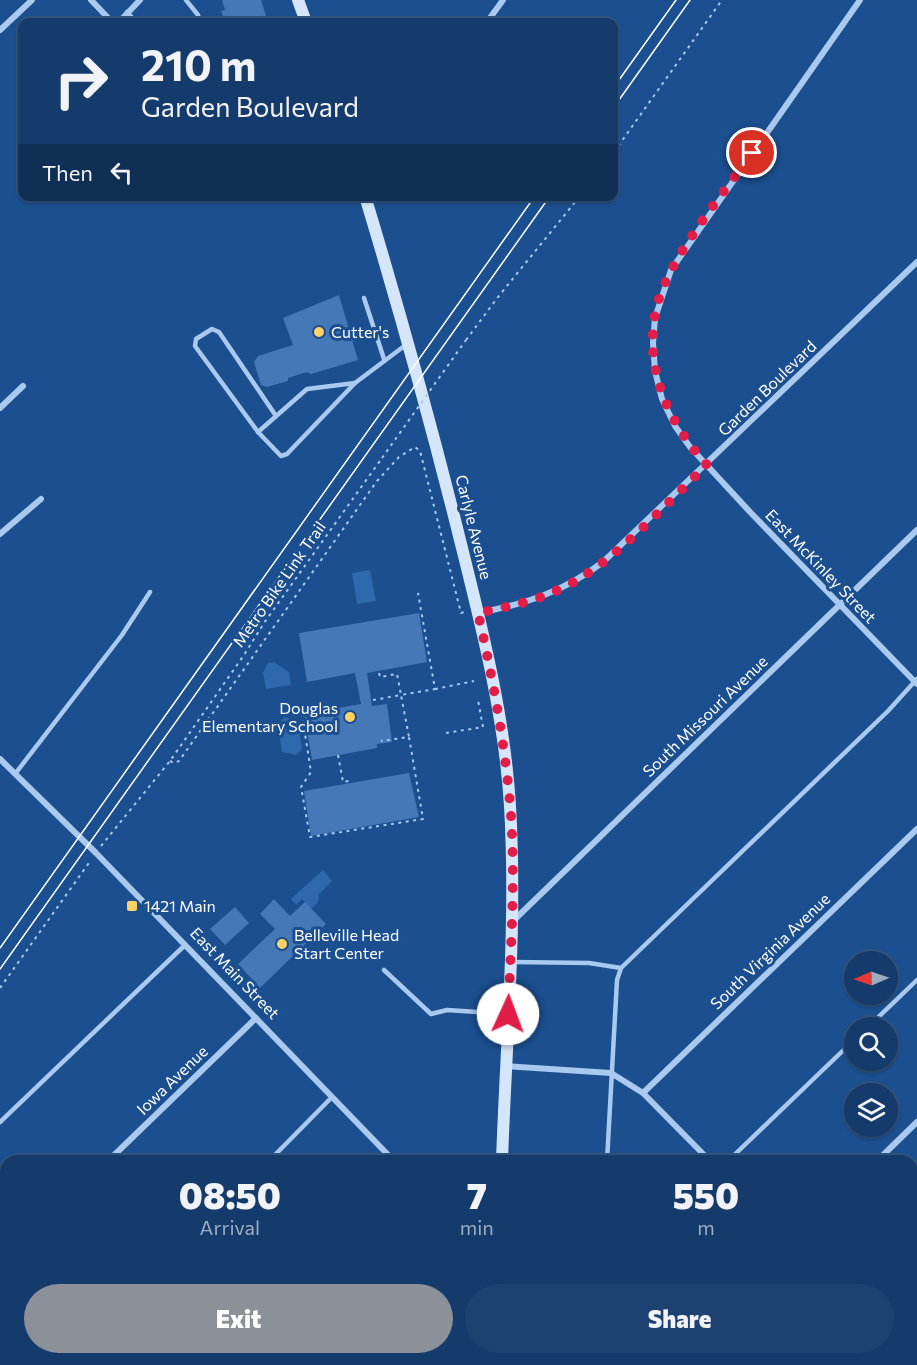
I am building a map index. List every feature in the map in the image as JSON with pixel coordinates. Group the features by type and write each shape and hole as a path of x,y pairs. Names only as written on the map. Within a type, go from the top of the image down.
{"main road":[{"path":"298,0 305,18"},
{"name":"Carlyle Avenue","path":"367,201 409,342 478,611 493,680 510,805 512,923 502,1155"}],"street":[{"path":"0,30 32,0"},
{"path":"91,0 108,18"},
{"path":"122,18 140,0"},
{"path":"490,18 503,0"},
{"name":"East McKinley Street","path":"860,0 685,248 662,291 655,318 653,343 655,371 662,399 675,426 707,465 916,681"},
{"name":"Garden Boulevard","path":"478,611 536,600 582,578 603,562 917,262"},
{"path":"0,408 23,386"},
{"path":"0,534 41,499"},
{"name":"South Missouri Avenue","path":"512,923 917,530"},
{"name":"East Main Street","path":"0,759 96,853 388,1155"},
{"name":"South Virginia Avenue","path":"644,1093 917,829"},
{"name":"Iowa Avenue","path":"114,1155 256,1018"},
{"path":"506,1066 611,1073 644,1093 703,1155"},
{"path":"883,1155 917,1122"}],"lane":[{"path":"186,0 199,18"},
{"path":"127,12 132,18"},
{"path":"364,298 384,359"},
{"path":"276,416 219,332 212,329 196,339 195,346 258,432 278,454 284,456 355,383 409,342"},
{"path":"258,432 307,389 355,383"},
{"path":"15,774 122,635 150,592"},
{"path":"607,1155 617,980 621,968 888,711 916,681"},
{"path":"0,1122 185,945"},
{"path":"510,962 589,963 621,968"},
{"path":"384,970 431,1014 447,1010 508,1014"},
{"path":"878,1017 917,980"},
{"path":"734,1155 844,1050"},
{"path":"275,1155 332,1097"}],"path":[{"path":"618,146 722,0"},
{"name":"Metro Bike Link Trail","path":"0,988 96,853 170,761 244,655 264,622 466,340 576,201"},
{"path":"170,761 179,761 382,475 399,457 415,447 420,451 460,613 478,611"},
{"path":"418,593 435,689"},
{"path":"325,708 302,714 311,772 301,787 310,837 423,819 397,674 380,677 379,673"},
{"path":"373,700 474,681"},
{"path":"478,700 483,727"},
{"path":"446,733 492,727"},
{"path":"381,741 409,736"},
{"path":"338,755 343,782 349,781"}],"shaded area":[{"path":"370,570 376,601 357,604 352,573"},
{"path":"274,662 289,672 291,685 266,689 263,672 268,663"},
{"path":"285,717 298,721 302,749 296,755 282,752 278,724"},
{"path":"323,870 332,881 319,894 318,902 311,909 302,899 296,905 291,899"}],"building":[{"path":"222,0 261,0 267,18 224,18 221,11 225,10"},
{"name":"Cutter's","path":"339,295 358,360 311,374 307,372 267,387 261,385 254,362 258,356 293,345 283,318"},
{"path":"419,613 427,662 367,673 372,706 387,704 392,742 377,744 377,748 312,760 304,714 361,704 355,673 307,682 299,633"},
{"path":"409,773 419,817 311,836 304,791"},
{"name":"Belleville Head Start Center","path":"274,899 290,916 305,902 326,924 260,988 238,964 275,929 260,914"},
{"path":"235,907 249,923 225,945 210,929"}],"tram line":[{"path":"618,81 676,0"},
{"path":"618,101 690,0"},
{"path":"0,948 531,201"},
{"path":"0,969 546,201"}],"place":[{"name":"Cutter's","path":"319,332"},
{"name":"Douglas Elementary School","path":"350,717"},
{"name":"1421 Main","path":"132,906"},
{"name":"Belleville Head Start Center","path":"282,944"}],"route":[{"path":"508,1014 512,923 510,805 493,680 478,613 536,600 582,578 603,562 707,465 675,426 662,399 655,371 653,343 655,318 662,291 671,270 752,153"}]}
